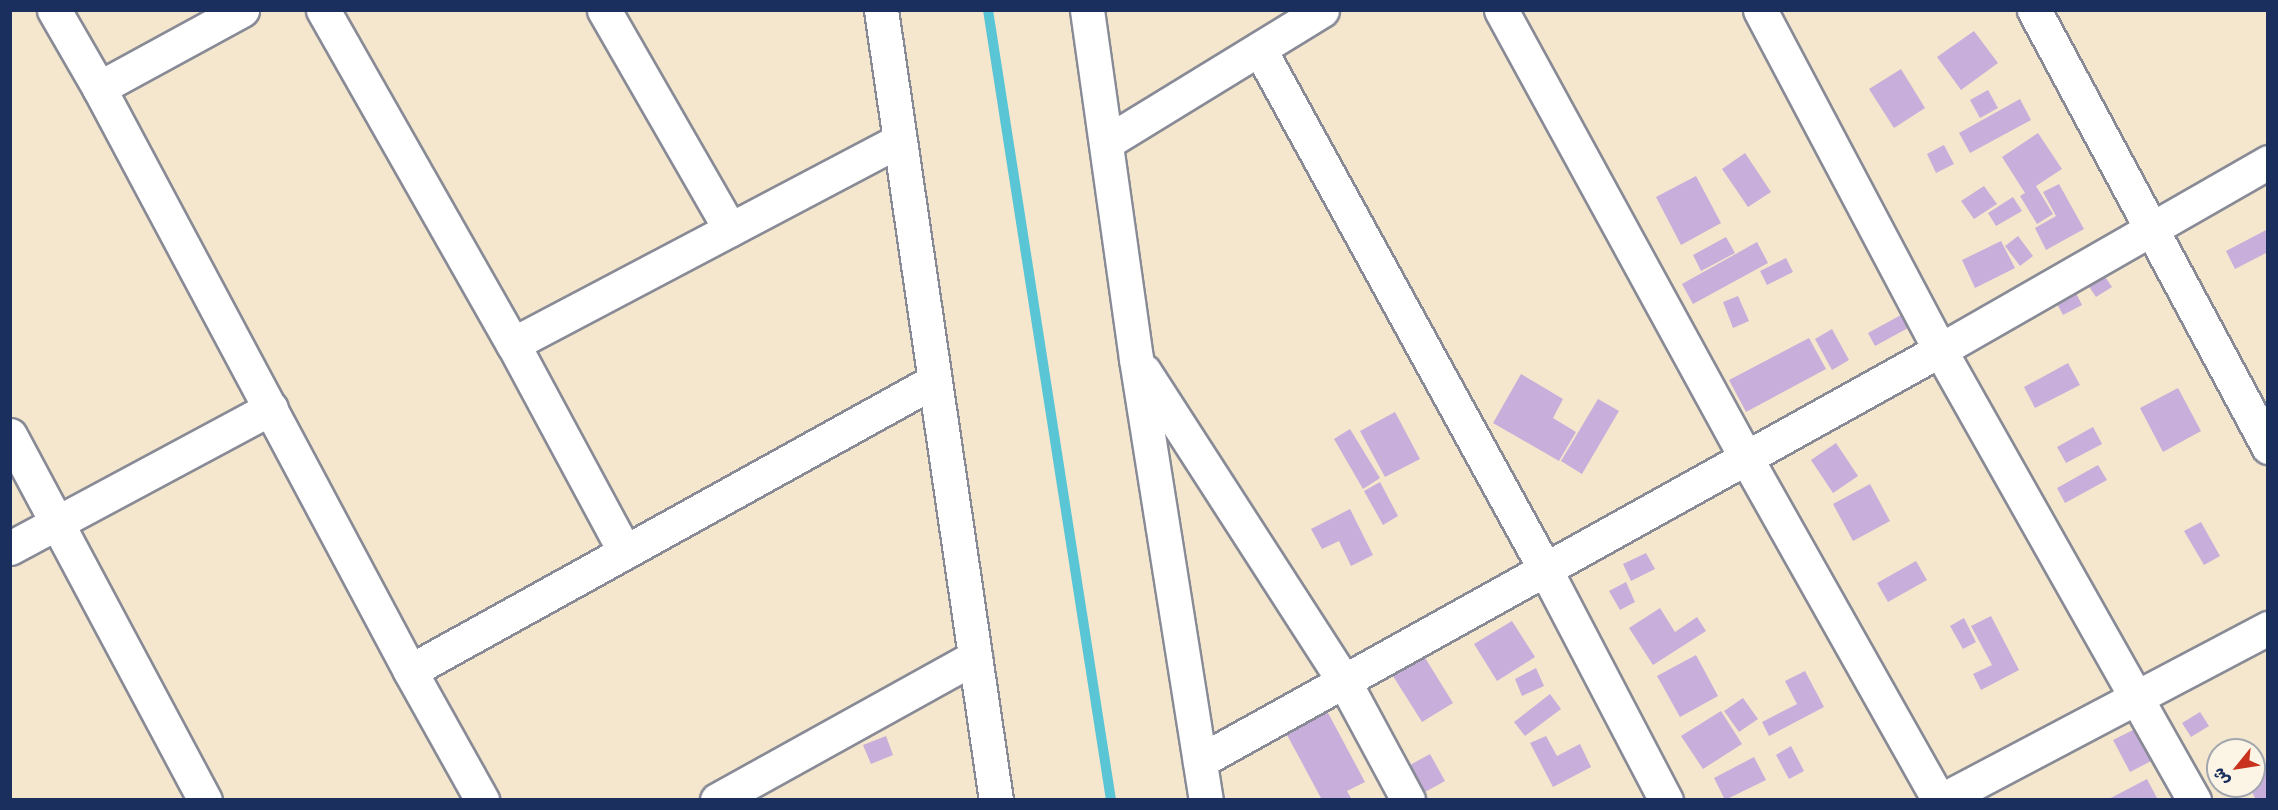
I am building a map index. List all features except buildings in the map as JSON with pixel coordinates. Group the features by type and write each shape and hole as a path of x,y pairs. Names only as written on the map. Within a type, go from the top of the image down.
{"street":[{"path":"54,10 99,88 272,408 410,671 482,800"},
{"path":"99,88 242,10"},
{"path":"323,10 513,344 625,552"},
{"path":"604,10 730,229"},
{"path":"881,10 996,800"},
{"path":"1087,10 1136,359 1206,800"},
{"path":"1107,142 1322,10"},
{"path":"1501,10 1745,456 1940,800 2136,695 2268,628"},
{"path":"1760,10 1940,350 2194,800"},
{"path":"2034,10 2268,447"},
{"path":"1260,50 1545,569 1666,800"},
{"path":"513,344 900,140"},
{"path":"1200,761 1745,456 1940,350 2268,162"},
{"path":"1136,359 1344,681 1408,800"},
{"path":"410,671 934,381"},
{"path":"10,548 272,408"},
{"path":"10,435 205,800"},
{"path":"717,800 975,657"}],"waterway":[{"path":"988,10 1111,800"}]}
